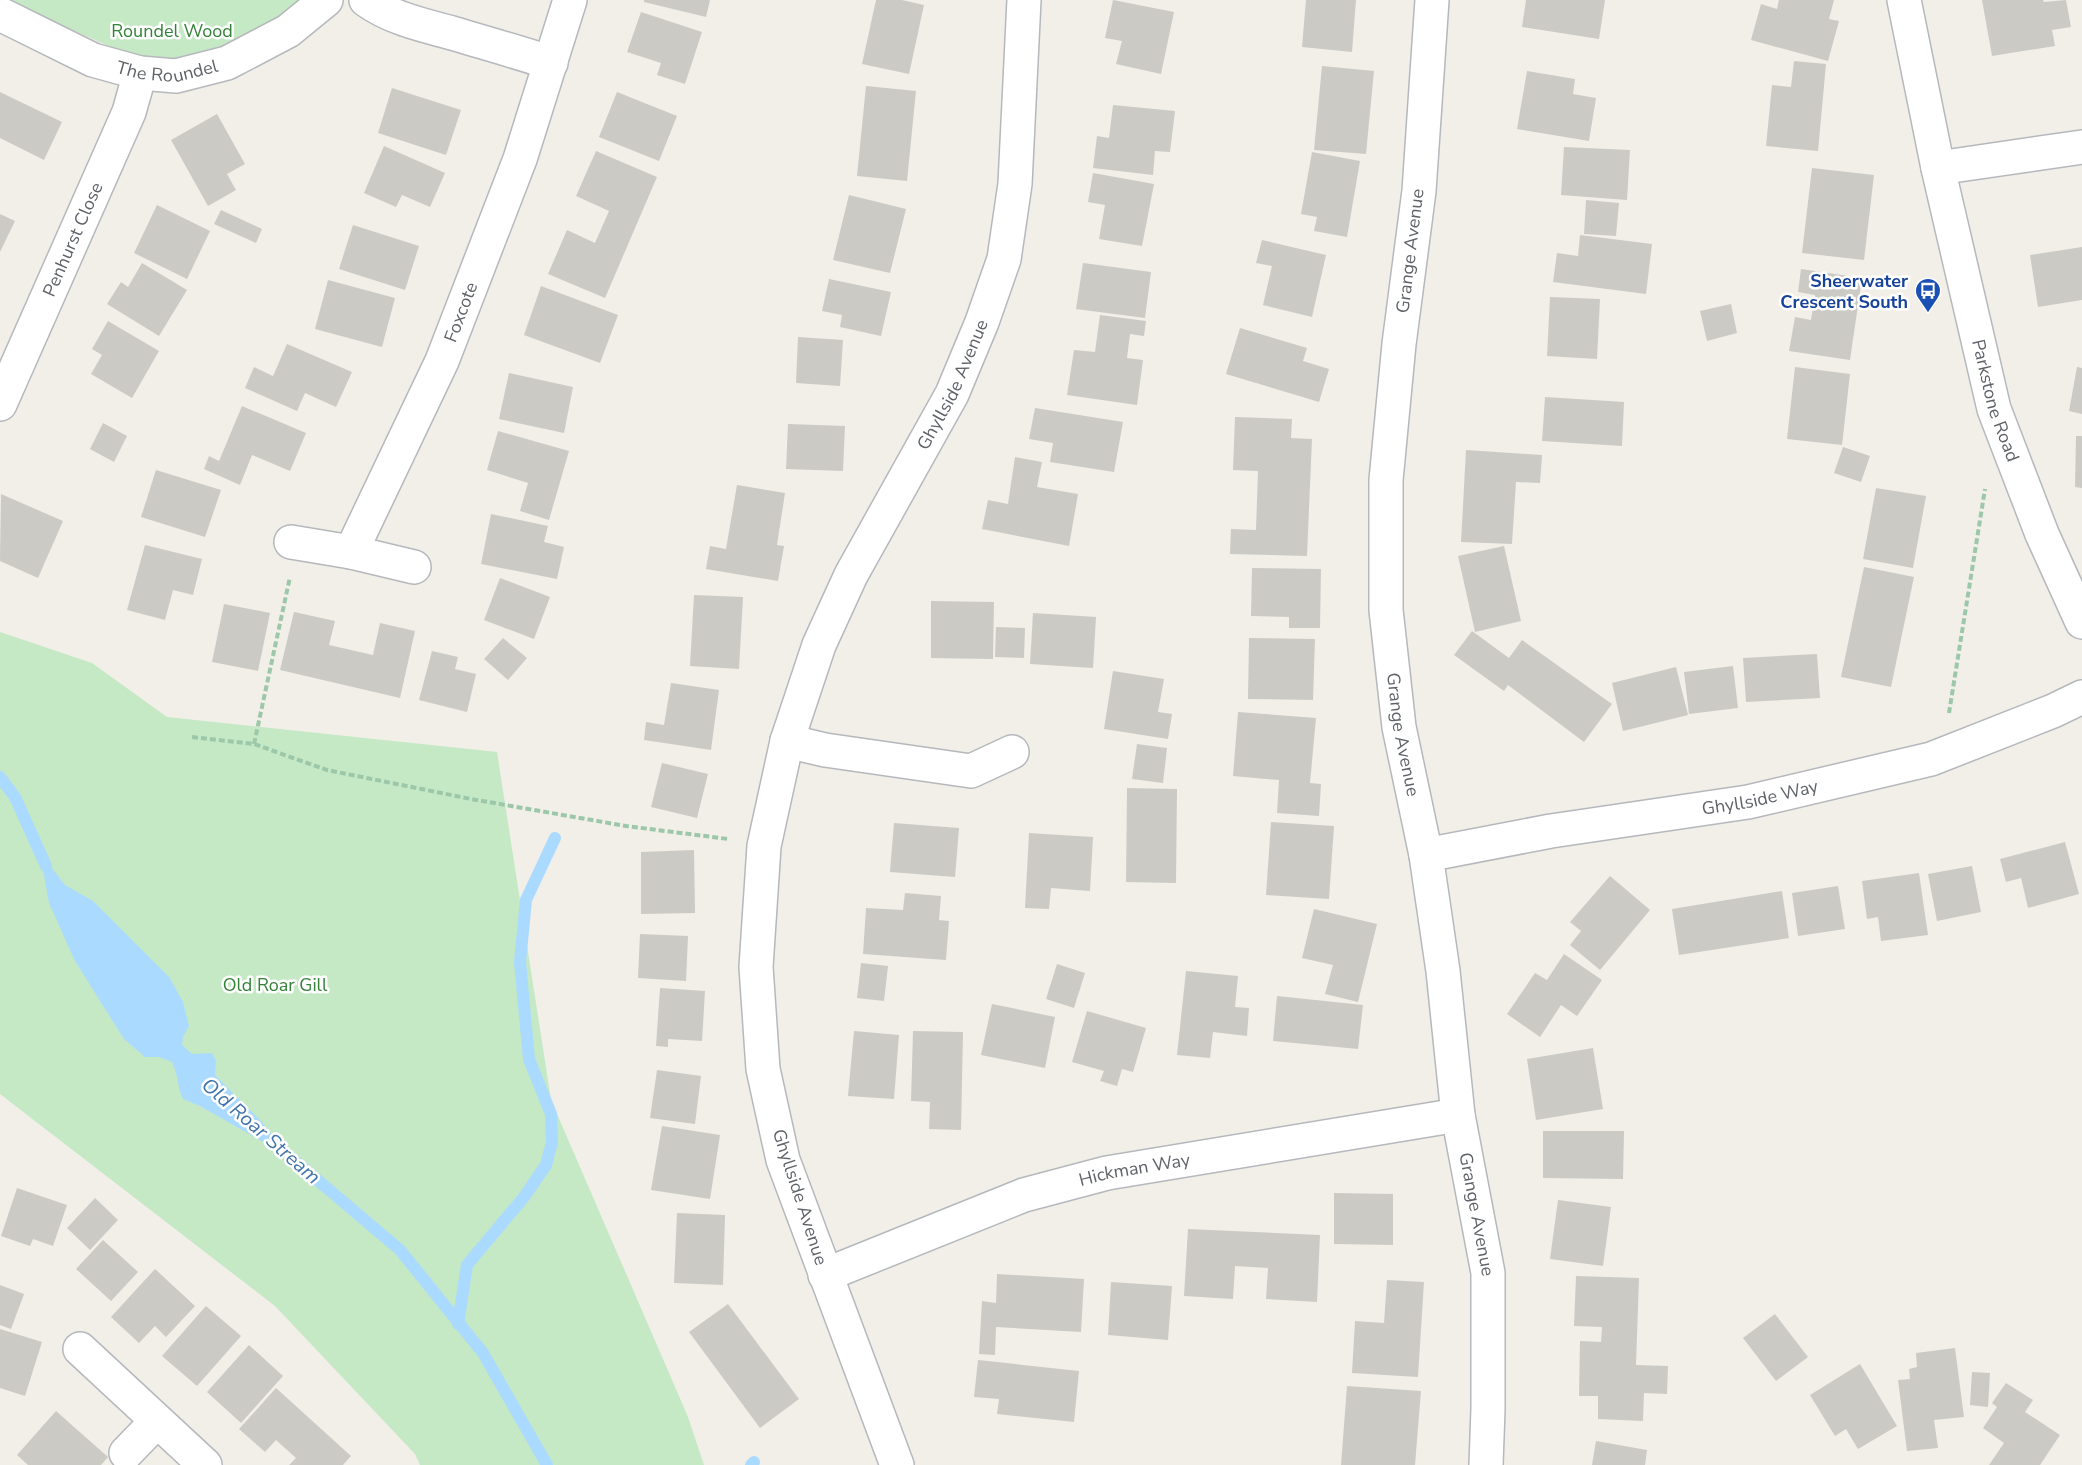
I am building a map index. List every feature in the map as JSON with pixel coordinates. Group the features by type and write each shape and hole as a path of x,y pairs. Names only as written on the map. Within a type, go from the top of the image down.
{"street":[{"name":"The Roundel","path":"0,14 93,60 140,73 176,76 227,63 288,31 326,0"},
{"path":"366,0 380,10 410,22 551,63"},
{"name":"Foxcote","path":"351,552 442,361 520,159 570,0"},
{"name":"Ghyllside Avenue","path":"897,1465 783,1160 763,1069 756,967 764,846 787,741 819,645 851,575 952,394 982,322 1004,259 1015,184 1024,0"},
{"name":"Grange Avenue","path":"1432,0 1419,191 1398,344 1386,480 1386,610 1399,727 1426,855 1443,971 1458,1115 1488,1273 1486,1465"},
{"name":"Parkstone Road","path":"1904,0 1938,168 1994,409 2042,534 2082,622"},
{"name":"Penhurst Close","path":"0,404 129,112 140,73"},
{"path":"1938,168 2082,147"},
{"path":"296,543 351,552 414,567"},
{"name":"Ghyllside Way","path":"1426,855 1551,831 1748,802 1931,759 2053,711 2082,697"},
{"path":"787,741 825,750 971,771 1012,752"},
{"name":"Hickman Way","path":"825,1275 1024,1196 1107,1173 1458,1115"},
{"path":"80,1349 205,1465"},
{"path":"126,1453 157,1421"}],"path":[{"path":"1943,754 1986,483 1995,467 2010,452"},
{"path":"254,744 296,543"},
{"path":"192,737 254,744 327,770 471,799 626,826 736,840 764,846"}],"green space":[{"name":"Roundel Wood","path":"4,0 302,0 282,19 228,51 171,63 118,50"},
{"name":"Old Roar Gill","path":"0,632 92,663 167,717 497,752 551,1100 688,1417 704,1465 420,1465 415,1454 275,1306 0,1094"}],"water":[{"path":"40,853 65,885 93,901 169,977 183,1002 189,1026 183,1037 182,1045 192,1054 212,1053 216,1061 215,1075 259,1119 293,1159 200,1106 183,1099 172,1062 159,1057 145,1057 124,1039 75,961 49,903"}],"building":[{"path":"644,0 710,0 706,17 644,2"},
{"path":"876,0 902,0 924,5 909,74 862,64"},
{"path":"1113,0 1174,12 1161,74 1116,64 1122,41 1105,38"},
{"path":"1306,0 1356,0 1352,52 1302,47"},
{"path":"1526,0 1605,0 1599,39 1522,27"},
{"path":"1779,0 1834,0 1829,19 1839,21 1828,61 1751,40 1761,4 1777,9"},
{"path":"1982,0 2043,0 2044,2 2066,0 2071,27 2052,30 2055,46 1992,56"},
{"path":"641,12 702,32 685,84 657,75 661,63 627,52"},
{"path":"1794,61 1826,64 1818,151 1766,146 1772,85 1791,87"},
{"path":"1322,66 1374,71 1366,154 1314,150"},
{"path":"1527,71 1575,79 1573,94 1596,98 1589,141 1517,129"},
{"path":"866,86 916,91 907,181 857,176"},
{"path":"392,88 461,110 446,155 378,133"},
{"path":"0,92 62,122 44,160 0,138"},
{"path":"617,92 677,116 659,161 599,137"},
{"path":"1113,105 1175,111 1170,152 1155,151 1153,175 1093,168 1097,136 1109,138"},
{"path":"217,114 245,164 227,174 236,190 208,206 171,140"},
{"path":"384,146 445,173 430,207 402,195 396,207 364,193"},
{"path":"1564,147 1630,150 1627,200 1561,195"},
{"path":"596,151 657,177 605,298 548,274 567,230 595,243 609,211 576,196"},
{"path":"1312,152 1360,161 1347,237 1314,231 1317,217 1301,214"},
{"path":"1812,168 1874,175 1864,260 1802,253"},
{"path":"1093,173 1154,184 1142,246 1099,239 1105,205 1088,202"},
{"path":"849,195 906,209 890,273 833,260"},
{"path":"1586,200 1619,203 1616,236 1584,234"},
{"path":"157,205 210,231 187,279 134,253"},
{"path":"221,210 262,229 256,243 214,224"},
{"path":"0,214 15,221 0,252"},
{"path":"353,225 419,246 405,290 339,269"},
{"path":"1580,235 1652,244 1646,294 1553,282 1557,253 1578,256"},
{"path":"1262,240 1326,255 1312,317 1263,305 1272,266 1256,263"},
{"path":"2082,247 2082,300 2038,307 2030,255"},
{"path":"142,263 187,290 159,336 107,304 121,282 128,287"},
{"path":"1083,263 1151,272 1145,318 1076,309"},
{"path":"1801,269 1862,278 1850,360 1789,351 1795,317 1811,320 1815,295 1798,292"},
{"path":"829,279 891,292 881,336 840,327 842,315 822,311"},
{"path":"328,280 395,298 382,347 315,329"},
{"path":"541,286 618,315 600,363 524,335"},
{"path":"1550,297 1600,299 1597,359 1547,356"},
{"path":"1731,304 1737,333 1707,341 1700,311"},
{"path":"1100,315 1146,321 1144,336 1130,334 1127,358 1143,360 1137,405 1067,395 1074,350 1095,352"},
{"path":"108,321 159,351 132,398 91,374 102,355 92,349"},
{"path":"1240,328 1307,348 1303,361 1329,369 1319,402 1226,374"},
{"path":"798,337 843,340 840,386 796,383"},
{"path":"287,344 352,372 336,407 305,393 297,411 245,388 254,367 273,376"},
{"path":"1795,367 1850,374 1842,445 1787,439"},
{"path":"2077,367 2082,368 2082,414 2069,411"},
{"path":"509,373 573,387 564,433 499,419"},
{"path":"1545,397 1624,402 1622,446 1542,441"},
{"path":"242,406 306,433 290,471 252,455 240,485 204,469 209,456 219,461"},
{"path":"1035,408 1123,422 1114,472 1050,462 1053,443 1029,439"},
{"path":"1235,417 1292,419 1291,438 1312,439 1307,556 1230,554 1231,529 1256,530 1258,471 1233,470"},
{"path":"103,423 127,436 114,462 90,449"},
{"path":"788,424 845,426 843,471 786,469"},
{"path":"498,431 569,451 549,520 520,511 528,483 487,470"},
{"path":"2076,436 2082,436 2082,488 2075,487"},
{"path":"1843,447 1870,456 1861,482 1834,473"},
{"path":"1466,450 1542,455 1540,483 1516,482 1512,544 1461,542"},
{"path":"1015,457 1042,462 1037,487 1078,494 1069,546 982,529 988,500 1008,504"},
{"path":"156,470 221,490 205,537 141,517"},
{"path":"737,485 785,493 777,545 784,546 778,581 706,569 710,546 726,549"},
{"path":"1876,488 1926,496 1913,568 1863,559"},
{"path":"1,494 63,521 38,578 0,561"},
{"path":"491,514 548,526 544,542 564,547 557,579 481,564"},
{"path":"145,545 202,559 193,595 173,590 165,620 127,610"},
{"path":"1504,546 1521,621 1475,632 1458,556"},
{"path":"1864,567 1914,577 1891,687 1841,677"},
{"path":"1252,568 1321,569 1320,628 1289,628 1289,617 1251,616"},
{"path":"500,578 550,597 534,639 484,620"},
{"path":"694,595 743,597 739,669 690,666"},
{"path":"931,601 994,602 993,659 931,658"},
{"path":"224,604 270,613 258,671 212,662"},
{"path":"294,612 335,621 329,645 373,655 380,623 415,631 400,698 280,670"},
{"path":"1033,613 1096,617 1093,668 1030,664"},
{"path":"996,627 1025,628 1024,658 995,657"},
{"path":"1472,631 1509,658 1522,640 1612,704 1584,742 1508,685 1504,691 1454,655"},
{"path":"503,638 527,658 508,680 484,659"},
{"path":"1249,638 1315,639 1313,700 1248,699"},
{"path":"432,651 458,657 455,669 476,674 467,712 419,700"},
{"path":"1817,654 1820,698 1746,702 1743,658"},
{"path":"1733,666 1738,708 1689,714 1684,672"},
{"path":"1676,667 1688,715 1623,731 1612,683"},
{"path":"1113,671 1164,679 1158,712 1172,714 1168,739 1104,729"},
{"path":"671,683 719,690 711,750 644,740 646,722 664,725"},
{"path":"1238,712 1316,718 1310,783 1321,784 1319,816 1277,813 1279,780 1233,776"},
{"path":"1137,744 1167,748 1163,783 1132,779"},
{"path":"662,763 708,774 697,818 651,807"},
{"path":"1127,788 1177,789 1176,883 1126,882"},
{"path":"1271,822 1334,826 1329,899 1266,895"},
{"path":"894,823 959,828 955,877 890,872"},
{"path":"1029,833 1093,837 1090,891 1051,888 1049,909 1025,908"},
{"path":"2065,842 2079,894 2028,908 2021,878 2006,882 2000,859"},
{"path":"694,850 695,913 641,914 641,852"},
{"path":"1972,866 1981,912 1937,921 1928,874"},
{"path":"1919,873 1928,935 1881,941 1878,917 1867,919 1862,881"},
{"path":"1610,876 1650,910 1600,970 1570,945 1581,931 1570,922"},
{"path":"1838,886 1845,929 1798,936 1792,893"},
{"path":"1782,891 1789,938 1679,955 1672,909"},
{"path":"905,893 941,896 939,920 949,921 946,960 863,954 866,908 903,910"},
{"path":"1314,909 1377,924 1358,1002 1325,994 1333,965 1302,958"},
{"path":"640,934 688,936 686,981 638,978"},
{"path":"1564,954 1602,980 1577,1016 1561,1005 1540,1037 1507,1014 1535,973 1547,980"},
{"path":"861,963 888,966 884,1001 857,998"},
{"path":"1057,964 1085,973 1074,1008 1046,999"},
{"path":"1186,971 1238,976 1235,1007 1249,1008 1247,1036 1213,1032 1210,1058 1177,1055"},
{"path":"660,988 705,991 702,1041 668,1039 668,1047 656,1046"},
{"path":"1277,996 1363,1005 1358,1049 1273,1041"},
{"path":"992,1004 1055,1017 1045,1068 981,1055"},
{"path":"1087,1011 1146,1028 1133,1072 1122,1069 1117,1086 1100,1081 1104,1071 1072,1062"},
{"path":"854,1031 899,1035 894,1099 848,1096"},
{"path":"913,1031 963,1032 961,1130 929,1129 930,1102 911,1101"},
{"path":"1593,1048 1603,1109 1536,1120 1527,1059"},
{"path":"657,1070 701,1076 695,1124 650,1118"},
{"path":"662,1126 720,1135 710,1199 651,1190"},
{"path":"1543,1131 1624,1131 1623,1179 1543,1178"},
{"path":"17,1188 67,1205 53,1246 33,1239 30,1246 1,1236"},
{"path":"1334,1193 1393,1194 1393,1245 1334,1244"},
{"path":"95,1198 118,1220 90,1250 67,1228"},
{"path":"1558,1200 1611,1207 1603,1266 1550,1259"},
{"path":"677,1213 725,1215 723,1285 674,1283"},
{"path":"1188,1229 1320,1235 1317,1302 1266,1299 1268,1268 1235,1266 1233,1299 1184,1296"},
{"path":"103,1240 138,1272 111,1301 76,1269"},
{"path":"155,1269 195,1306 166,1337 155,1326 139,1343 111,1317"},
{"path":"997,1274 1084,1279 1081,1332 996,1327 995,1355 979,1354 982,1301 996,1303"},
{"path":"1576,1276 1639,1278 1636,1365 1668,1366 1667,1394 1644,1393 1643,1421 1598,1419 1598,1396 1579,1396 1580,1341 1601,1342 1602,1327 1574,1326"},
{"path":"1387,1280 1424,1282 1418,1377 1352,1373 1355,1321 1384,1323"},
{"path":"1111,1282 1172,1286 1168,1340 1108,1335"},
{"path":"0,1285 24,1294 11,1329 0,1325"},
{"path":"728,1304 799,1399 760,1428 689,1332"},
{"path":"206,1306 241,1336 197,1386 162,1356"},
{"path":"1775,1314 1808,1357 1776,1381 1743,1338"},
{"path":"0,1329 42,1342 25,1396 0,1388"},
{"path":"249,1345 283,1376 241,1423 207,1392"},
{"path":"1955,1348 1964,1417 1934,1420 1938,1448 1907,1451 1898,1380 1910,1379 1909,1369 1917,1367 1916,1353"},
{"path":"978,1360 1079,1371 1074,1422 997,1414 999,1399 974,1397"},
{"path":"1860,1364 1897,1426 1858,1449 1846,1429 1835,1436 1810,1395"},
{"path":"1972,1372 1990,1373 1988,1407 1970,1405"},
{"path":"2006,1383 2033,1400 2025,1412 2060,1435 2040,1465 1989,1465 2004,1443 1983,1428 1997,1407 1992,1403"},
{"path":"1347,1386 1421,1391 1415,1465 1341,1465"},
{"path":"276,1388 351,1456 343,1465 289,1465 296,1458 276,1440 265,1452 239,1429"},
{"path":"56,1411 108,1457 101,1465 28,1465 17,1455"},
{"path":"1596,1441 1647,1450 1645,1465 1592,1465"}],"waterway":[{"name":"Old Roar Stream","path":"0,777 15,797 46,866"},
{"path":"458,1324 467,1265 524,1197 546,1165 552,1142 551,1114 529,1059 520,962 526,900 555,838"},
{"name":"Old Roar Stream","path":"281,1149 400,1250 483,1353 547,1465"},
{"path":"751,1465 754,1462"}],"place":[{"name":"Sheerwater Crescent South","path":"1928,314"}]}
